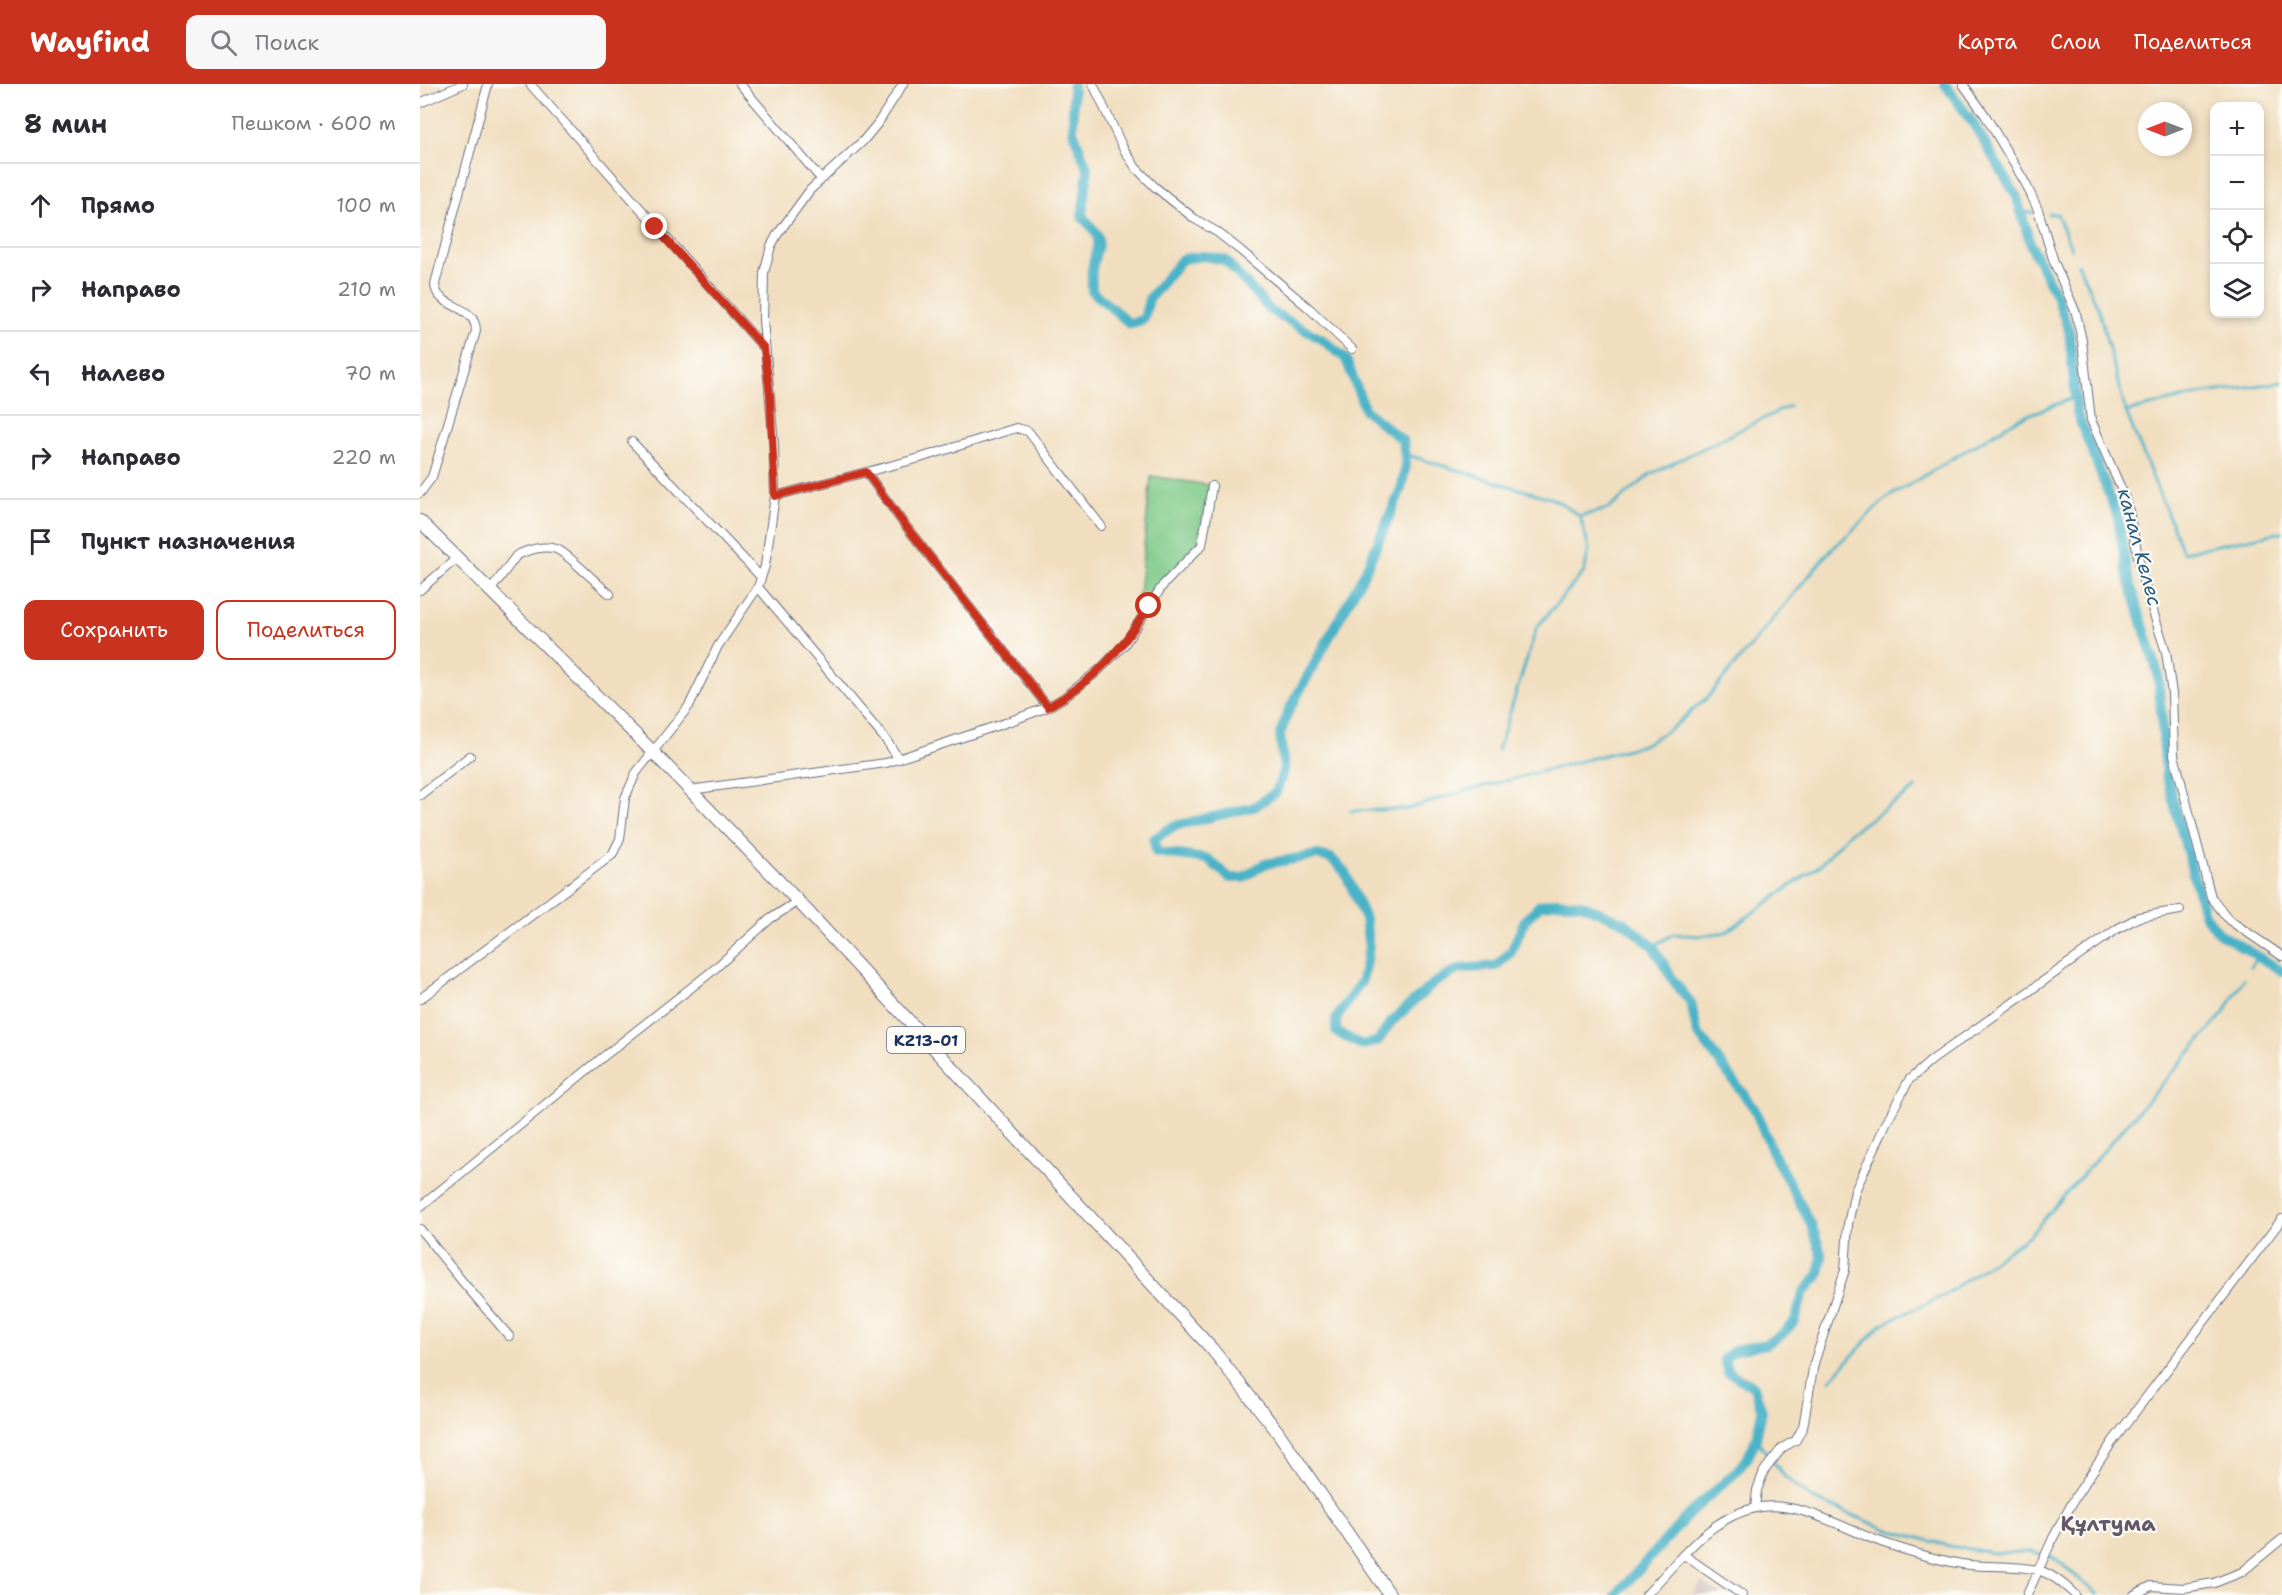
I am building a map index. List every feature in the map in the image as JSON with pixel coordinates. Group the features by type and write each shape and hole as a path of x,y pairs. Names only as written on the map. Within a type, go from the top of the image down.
{"highway":[{"name":"KZ13-01","path":"420,521 652,751 798,902 1212,1349 1277,1431 1390,1595"}],"street":[{"path":"420,103 463,84"},
{"path":"420,493 432,477 476,331 472,316 440,297 435,290 435,284 488,84"},
{"path":"530,84 764,348"},
{"path":"740,84 821,179"},
{"path":"420,999 612,855 620,839 622,808 636,773 689,706 718,646 758,587 771,531 775,496 770,395 764,348 762,294 766,260 777,235 801,201 821,179 863,141 892,104 903,84"},
{"path":"1093,84 1123,148 1136,168 1155,187 1195,219 1240,250 1310,309 1352,350"},
{"path":"1963,84 1985,115 2026,184 2076,313 2082,341 2091,420 2127,502 2143,580 2166,652 2172,694 2174,755 2211,897 2229,920 2282,956"},
{"path":"775,496 866,472 1009,429 1022,429 1028,431 1101,526"},
{"path":"632,442 761,577"},
{"path":"866,472 907,529 1048,707"},
{"path":"690,790 898,759 956,741 1048,707 1079,687 1124,645 1163,585 1202,545 1212,486"},
{"path":"490,591 516,556 522,552 547,547 562,552 593,582 610,594"},
{"path":"420,590 457,558"},
{"path":"758,587 886,740 898,759"},
{"path":"420,795 470,756"},
{"path":"420,1208 603,1057 711,972 770,919 798,902"},
{"path":"1755,1508 1757,1490 1764,1471 1782,1448 1796,1440 1803,1427 1814,1362 1845,1270 1848,1224 1856,1191 1887,1121 1909,1080 1932,1060 2116,929 2139,917 2180,910"},
{"path":"2027,1595 2053,1538 2076,1496 2113,1442 2282,1219"},
{"path":"420,1229 509,1336"},
{"path":"1646,1595 1708,1529 1731,1515 1755,1508 1778,1506 1811,1514 1881,1542 1932,1558 1970,1565 2039,1570 2063,1584 2075,1595"},
{"path":"2134,1595 2151,1586 2184,1588 2214,1583 2242,1572 2282,1539"},
{"path":"1684,1555 1742,1595"}],"shaded area":[{"path":"1702,1581 1722,1595 1692,1595"}],"green space":[{"path":"1151,476 1210,485 1197,550 1153,594 1137,614"}],"waterway":[{"path":"1073,84 1073,131 1088,170 1082,217 1098,237 1092,270 1092,291 1130,324 1144,319 1149,299 1182,259 1204,256 1225,260 1271,311 1323,340 1346,359 1365,410 1403,441 1406,465 1401,489 1365,572 1288,712 1280,734 1284,769 1276,792 1254,807 1174,826 1154,839 1156,852 1208,859 1230,878 1243,878 1264,864 1317,855 1331,858 1345,872 1365,919 1369,947 1362,980 1336,1019 1336,1032 1362,1045 1378,1041 1391,1022 1434,983 1459,969 1496,966 1511,952 1525,920 1540,905 1557,902 1581,904 1625,923 1653,946 1673,980 1691,1003 1697,1032 1754,1108 1773,1153 1811,1224 1822,1256 1819,1275 1803,1293 1795,1321 1781,1335 1766,1344 1735,1350 1724,1359 1728,1372 1754,1387 1762,1411 1756,1439 1748,1457 1735,1473 1690,1513 1616,1595"},
{"name":"канал Келес","path":"1945,84 1972,122 2016,195 2031,246 2056,295 2069,331 2077,413 2118,518 2127,573 2158,674 2166,774 2204,914 2219,933 2282,971"},
{"path":"2021,212 2033,213"},
{"path":"2049,214 2057,214 2072,250"},
{"path":"2078,264 2098,308 2126,412 2183,552 2282,532"},
{"path":"2126,412 2198,394 2282,382"},
{"path":"1351,811 1408,809 1458,793 1643,745 1672,728 1709,696 1828,553 1887,498 2020,418 2076,397"},
{"path":"1580,516 1608,509 1651,474 1789,406"},
{"path":"1404,454 1556,500 1580,516 1589,549 1584,572 1537,627 1498,750"},
{"path":"1653,946 1674,934 1699,936 1726,932 1820,865 1849,833 1916,788"},
{"path":"2251,967 2257,956"},
{"path":"1830,1380 1882,1324 1943,1296 2030,1235 2224,1013 2244,979"},
{"path":"1756,1439 1785,1477 1811,1498 1886,1529 1949,1546 1995,1553 2033,1552 2056,1559 2098,1595"}],"district":[{"name":"Құлтума","path":"2108,1524"}],"route":[{"path":"655,227 764,348 774,445 775,496 866,472 1048,707 1085,682 1124,645 1149,606"}]}
